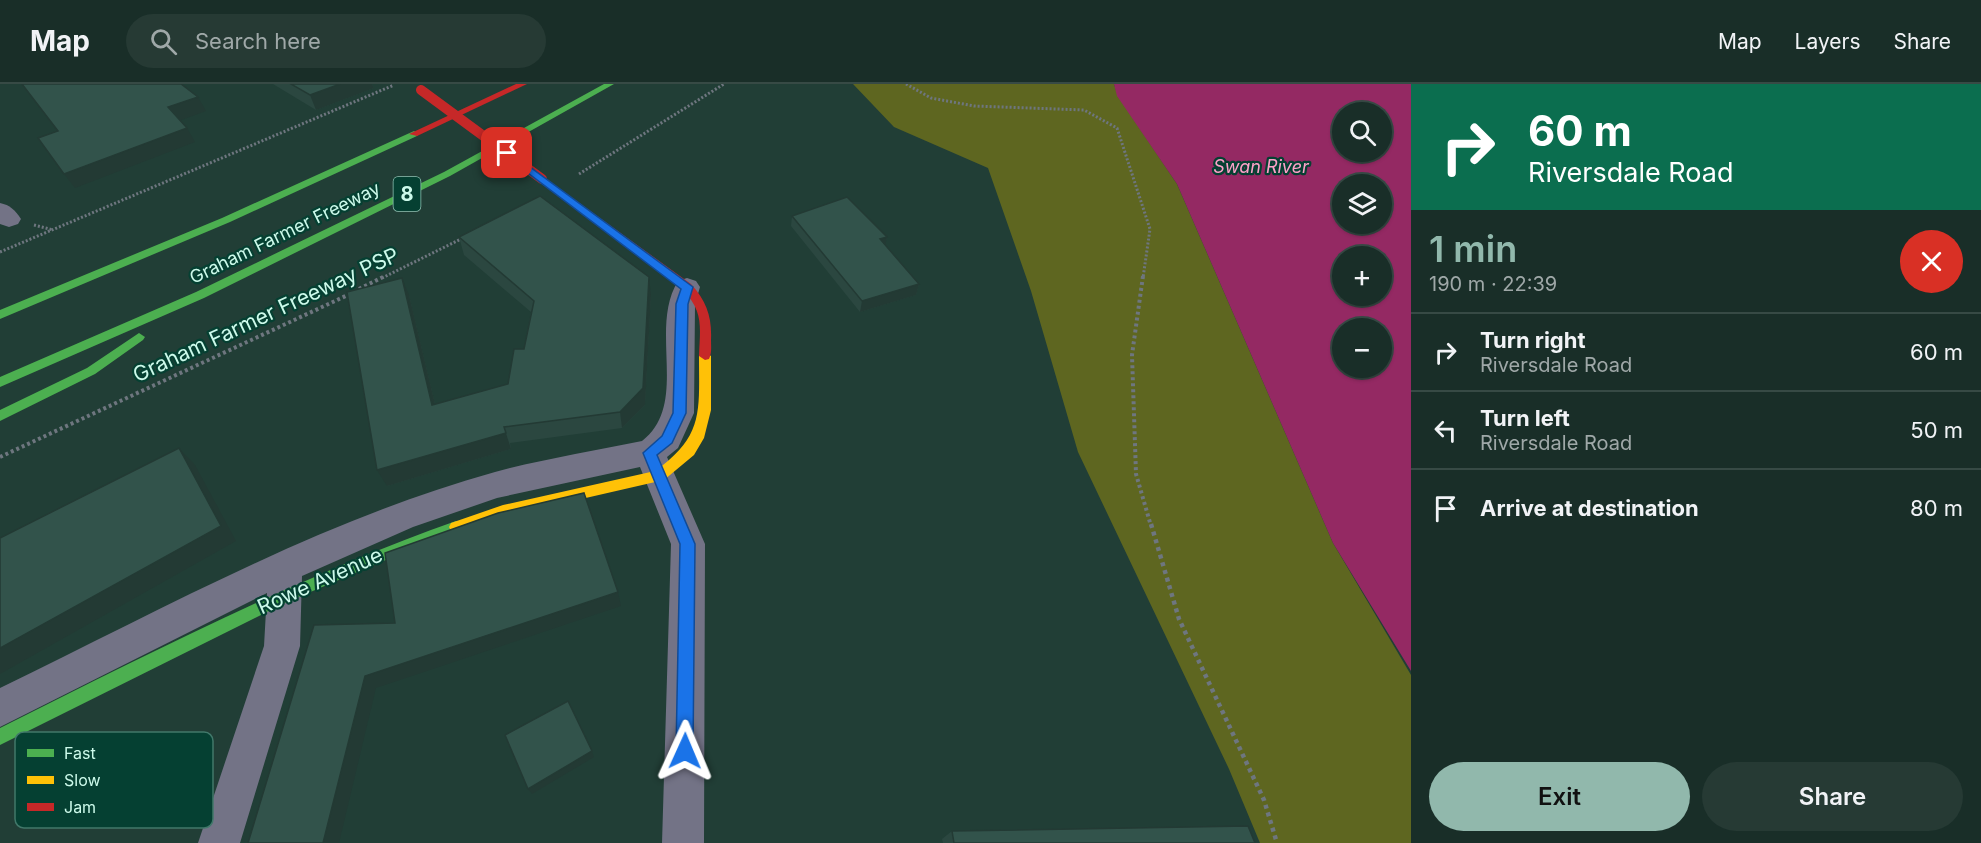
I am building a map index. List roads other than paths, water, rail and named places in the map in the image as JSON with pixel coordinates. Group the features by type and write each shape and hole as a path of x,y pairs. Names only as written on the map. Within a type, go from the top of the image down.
{"main road":[{"name":"Graham Farmer Freeway","path":"0,315 236,216 523,84"},
{"name":"Graham Farmer Freeway","path":"0,382 200,295 447,174 610,84"},
{"path":"416,87 687,287"},
{"path":"0,416 91,371 200,295"},
{"name":"Rowe Avenue","path":"0,737 284,581"}],"street":[{"path":"683,843 688,544 654,464 680,413 682,304 687,287"},
{"name":"Rowe Avenue","path":"0,708 284,581 402,517 496,485 654,464"},
{"path":"219,843 282,646 284,581"}],"water":[{"name":"Swan River","path":"1114,84 1411,84 1411,671 1333,543 1177,184 1117,96"}]}
